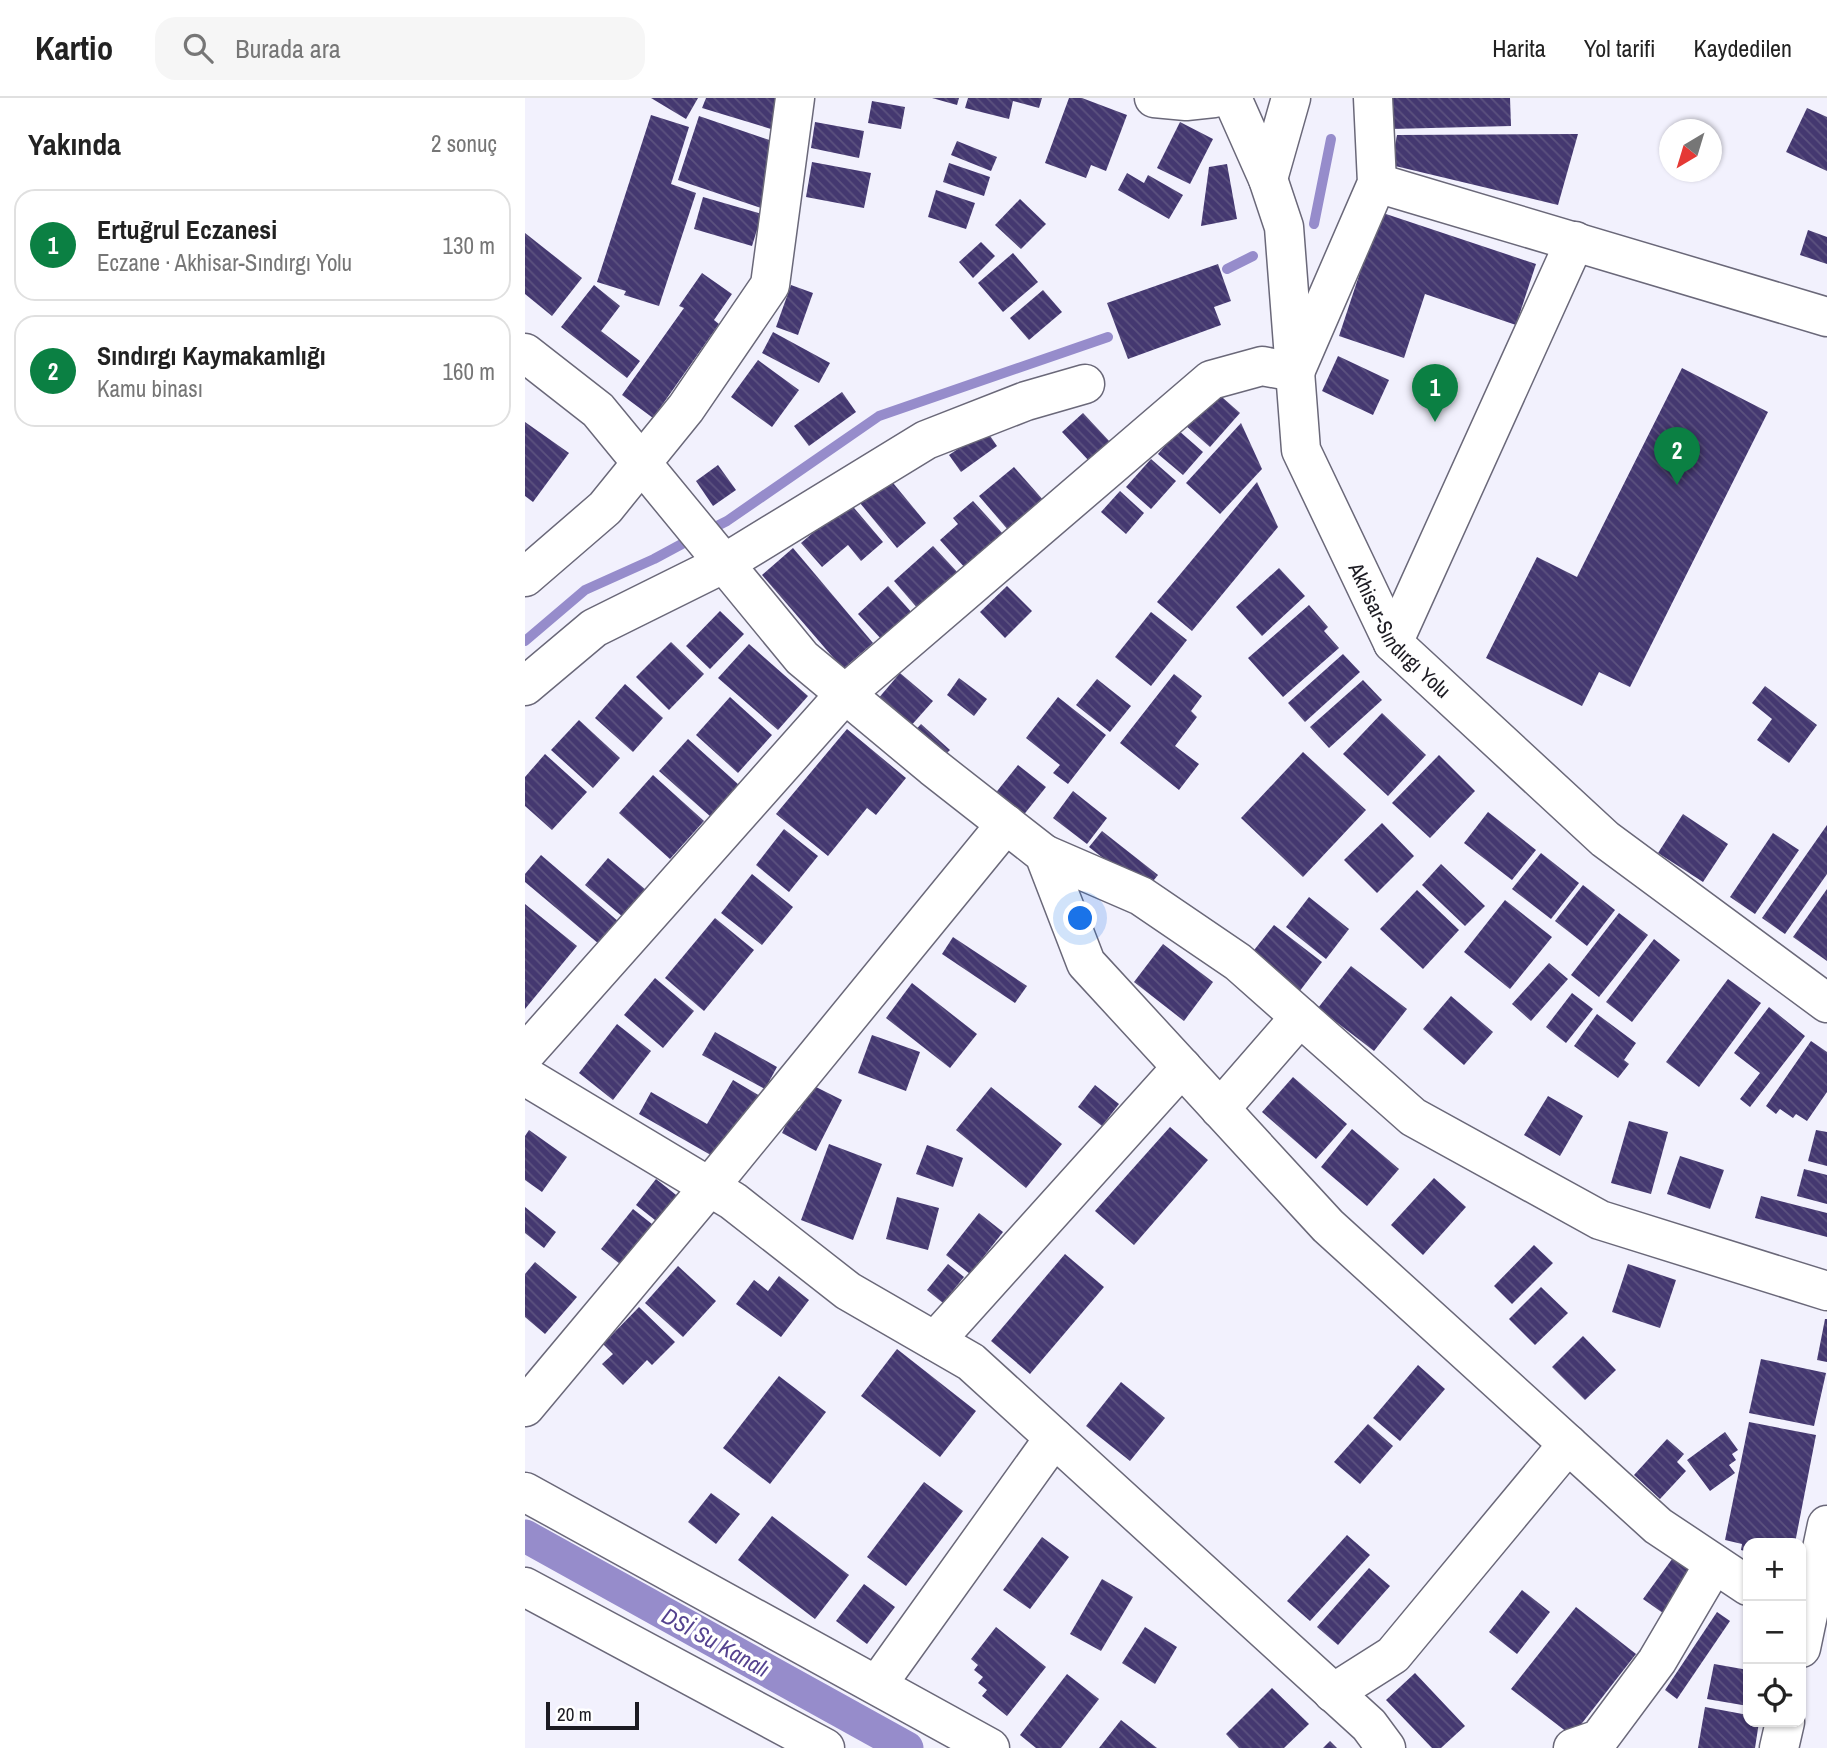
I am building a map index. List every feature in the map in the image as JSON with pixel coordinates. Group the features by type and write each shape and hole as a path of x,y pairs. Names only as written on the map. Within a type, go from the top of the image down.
{"street":[{"path":"525,577 605,508 686,408 770,285 795,98"},
{"path":"1154,98 1186,101 1214,98"},
{"name":"Akhisar-Sındırgı Yolu","path":"1232,98 1268,179 1284,227 1301,450 1393,643 1605,839 1827,1003"},
{"path":"1268,179 1291,98"},
{"path":"525,1054 845,694 1211,380 1262,366 1295,372 1377,183 1373,98"},
{"path":"1377,183 1827,317"},
{"path":"1393,643 1575,242"},
{"path":"525,353 598,410 802,659 1044,854 1141,896 1238,962 1413,1117 1600,1220 1827,1291"},
{"path":"525,686 594,628 722,560 926,440 1026,401 1085,384"},
{"path":"525,1406 710,1186 1006,824"},
{"path":"1044,854 1086,963 1328,1226 1658,1526 1743,1583"},
{"path":"1220,1109 1300,1017"},
{"path":"935,1340 1182,1067"},
{"path":"525,1076 710,1186 848,1291 971,1362 1369,1726 1386,1748"},
{"path":"877,1685 1054,1438"},
{"path":"1333,1693 1393,1655 1568,1444"},
{"path":"525,1492 990,1748"},
{"path":"1809,1628 1827,1525"},
{"path":"1573,1748 1599,1739 1657,1661 1714,1564"},
{"path":"525,1587 825,1748"},
{"path":"1779,1748 1784,1727"}],"building":[{"path":"651,98 698,98 686,119"},
{"path":"706,98 780,98 771,129 702,108"},
{"path":"932,98 959,98 957,105"},
{"path":"968,98 1042,98 1039,108 1013,101 1009,119 965,108"},
{"path":"1069,98 1082,98 1127,115 1106,171 1091,165 1086,178 1045,163"},
{"path":"1390,98 1510,98 1511,126 1391,129"},
{"path":"872,101 905,107 901,129 868,123"},
{"path":"1807,108 1827,117 1827,171 1786,152"},
{"path":"651,115 689,127 671,184 696,193 659,306 624,295 626,291 597,282"},
{"path":"699,116 775,142 764,177 770,179 761,208 678,180"},
{"path":"815,122 864,131 859,158 811,148"},
{"path":"1180,122 1213,139 1190,184 1157,168"},
{"path":"1578,134 1558,205 1391,165 1397,135"},
{"path":"957,141 997,157 991,171 951,155"},
{"path":"812,162 871,173 864,208 806,197"},
{"path":"949,163 990,177 984,196 943,182"},
{"path":"1227,164 1237,219 1201,226 1209,167"},
{"path":"1127,173 1144,183 1148,175 1183,195 1169,219 1118,190"},
{"path":"936,190 975,203 966,229 928,217"},
{"path":"703,197 762,214 752,246 694,229"},
{"path":"1020,199 1046,224 1021,249 995,225"},
{"path":"1380,212 1536,264 1516,325 1425,294 1404,358 1339,336"},
{"path":"1808,230 1827,237 1827,264 1800,255"},
{"path":"525,233 582,278 552,316 525,294"},
{"path":"981,242 995,256 973,278 959,262"},
{"path":"1013,253 1038,282 1003,312 978,283"},
{"path":"1218,264 1231,301 1214,307 1221,325 1128,359 1107,303"},
{"path":"702,273 732,294 714,320 719,324 653,418 622,395 684,308 679,306"},
{"path":"594,285 620,306 601,331 640,361 627,378 561,327"},
{"path":"791,285 813,293 798,335 776,327"},
{"path":"1043,290 1062,312 1029,340 1010,318"},
{"path":"773,332 830,363 819,383 762,353"},
{"path":"1338,356 1389,380 1373,415 1322,391"},
{"path":"758,360 799,390 772,427 731,397"},
{"path":"1682,368 1768,412 1630,687 1599,672 1582,706 1486,658 1537,557 1577,577"},
{"path":"1214,390 1240,413 1210,447 1185,425"},
{"path":"842,392 856,412 809,446 794,426"},
{"path":"1083,413 1111,443 1090,462 1062,432"},
{"path":"525,422 569,453 533,502 525,496"},
{"path":"1241,423 1262,469 1220,514 1186,483"},
{"path":"986,430 997,446 961,472 949,455"},
{"path":"1178,430 1203,452 1183,475 1158,454"},
{"path":"1151,459 1176,481 1151,509 1126,487"},
{"path":"718,465 736,490 713,506 696,481"},
{"path":"1014,467 1044,501 1009,531 979,496"},
{"path":"889,478 926,523 897,548 860,503"},
{"path":"1257,482 1278,527 1192,631 1157,602"},
{"path":"1120,491 1144,513 1126,534 1101,512"},
{"path":"973,501 1004,535 966,569 940,540 958,524 953,518"},
{"path":"849,502 883,542 861,561 848,545 822,567 801,543"},
{"path":"933,546 959,574 919,610 894,581"},
{"path":"793,548 873,643 843,669 762,575"},
{"path":"1279,568 1305,596 1262,636 1236,607"},
{"path":"888,586 913,614 883,641 858,614"},
{"path":"1007,586 1032,611 1005,638 980,612"},
{"path":"1309,605 1328,627 1324,631 1339,648 1283,697 1248,658"},
{"path":"720,611 744,634 710,669 686,646"},
{"path":"1151,612 1187,640 1151,686 1115,657"},
{"path":"671,642 704,674 669,710 636,677"},
{"path":"749,644 808,696 778,730 718,678"},
{"path":"1343,654 1360,672 1305,722 1288,703"},
{"path":"900,673 933,701 909,728 877,700"},
{"path":"1174,674 1202,696 1191,711 1197,717 1175,746 1199,764 1179,790 1120,743"},
{"path":"959,678 987,699 974,716 947,695"},
{"path":"1097,679 1131,706 1110,732 1076,705"},
{"path":"1363,680 1382,700 1329,748 1310,727"},
{"path":"625,684 663,718 633,752 595,718"},
{"path":"1765,686 1817,725 1789,763 1757,740 1772,719 1752,703"},
{"path":"730,697 772,735 738,773 696,735"},
{"path":"1058,697 1106,735 1068,784 1053,773 1060,765 1026,738"},
{"path":"1382,713 1426,755 1388,796 1343,754"},
{"path":"579,720 620,758 593,788 551,750"},
{"path":"921,724 950,750 941,759 912,734"},
{"path":"847,729 906,778 876,815 867,808 828,856 776,814"},
{"path":"688,739 739,785 711,817 659,771"},
{"path":"1303,752 1366,810 1303,877 1241,818"},
{"path":"545,754 587,792 552,830 525,806 525,777"},
{"path":"1439,755 1475,791 1430,838 1392,803"},
{"path":"1018,765 1046,787 1014,827 986,805"},
{"path":"653,775 704,821 670,859 619,813"},
{"path":"1073,791 1107,818 1087,844 1053,818"},
{"path":"1488,812 1536,850 1512,880 1464,843"},
{"path":"1683,814 1728,844 1703,882 1658,853"},
{"path":"1382,823 1414,856 1377,893 1344,860"},
{"path":"1827,825 1827,874 1785,934 1762,918"},
{"path":"784,829 818,856 789,892 756,865"},
{"path":"1102,831 1158,875 1145,891 1089,847"},
{"path":"1773,833 1799,850 1755,914 1730,897"},
{"path":"1541,853 1579,883 1551,919 1512,889"},
{"path":"541,855 619,922 599,944 525,882 525,874"},
{"path":"608,858 646,890 623,917 585,885"},
{"path":"1441,864 1485,906 1465,926 1422,885"},
{"path":"752,874 793,907 762,945 721,913"},
{"path":"1583,885 1615,910 1587,946 1555,921"},
{"path":"1827,889 1827,961 1793,937"},
{"path":"1417,890 1459,930 1423,969 1380,929"},
{"path":"1309,897 1349,929 1326,959 1286,927"},
{"path":"1505,900 1552,937 1510,989 1464,952"},
{"path":"525,904 577,946 525,1009"},
{"path":"1619,913 1648,935 1599,997 1571,975"},
{"path":"715,918 754,950 704,1011 665,978"},
{"path":"1274,925 1322,962 1299,992 1251,954"},
{"path":"953,937 1027,986 1015,1003 942,954"},
{"path":"1654,939 1680,960 1632,1022 1606,1002"},
{"path":"1163,944 1213,982 1184,1021 1134,982"},
{"path":"1549,963 1568,979 1531,1021 1512,1004"},
{"path":"1351,966 1407,1009 1374,1051 1318,1008"},
{"path":"655,978 694,1011 663,1048 624,1015"},
{"path":"1728,979 1761,1003 1699,1087 1666,1062"},
{"path":"912,983 977,1034 950,1068 886,1018"},
{"path":"1572,993 1593,1009 1566,1043 1546,1027"},
{"path":"1451,996 1493,1032 1464,1065 1423,1029"},
{"path":"1769,1007 1805,1036 1750,1107 1740,1099 1760,1073 1734,1053"},
{"path":"1597,1014 1636,1043 1624,1060 1629,1064 1618,1078 1574,1046"},
{"path":"617,1024 651,1051 613,1100 579,1073"},
{"path":"715,1032 777,1067 765,1089 702,1055"},
{"path":"872,1035 920,1052 906,1091 858,1073"},
{"path":"1811,1041 1827,1052 1827,1092 1807,1121 1796,1114 1793,1118 1780,1109 1776,1114 1766,1106"},
{"path":"1293,1077 1347,1124 1316,1159 1262,1112"},
{"path":"733,1080 760,1096 723,1162 639,1114 651,1092 707,1124"},
{"path":"812,1085 842,1100 816,1151 782,1133 794,1108 799,1111"},
{"path":"1095,1085 1119,1104 1102,1126 1078,1107"},
{"path":"991,1087 1062,1144 1026,1188 956,1130"},
{"path":"1548,1096 1583,1116 1560,1156 1524,1135"},
{"path":"1629,1121 1668,1132 1651,1194 1611,1183"},
{"path":"1170,1127 1208,1160 1134,1245 1095,1211"},
{"path":"1352,1129 1399,1169 1367,1206 1321,1167"},
{"path":"529,1130 567,1157 542,1192 525,1180 525,1136"},
{"path":"1816,1130 1827,1132 1827,1166 1808,1161"},
{"path":"829,1144 882,1164 853,1240 801,1220"},
{"path":"927,1145 963,1158 953,1187 916,1174"},
{"path":"1680,1156 1724,1170 1710,1209 1667,1194"},
{"path":"1804,1169 1827,1175 1827,1204 1797,1196"},
{"path":"1434,1178 1466,1207 1423,1255 1391,1225"},
{"path":"656,1179 680,1198 660,1224 636,1205"},
{"path":"1761,1196 1827,1213 1827,1237 1755,1218"},
{"path":"897,1197 939,1208 928,1250 886,1239"},
{"path":"525,1207 556,1232 544,1248 525,1233"},
{"path":"633,1209 657,1228 625,1268 601,1249"},
{"path":"979,1213 1003,1232 970,1274 946,1255"},
{"path":"1534,1245 1553,1263 1512,1304 1494,1286"},
{"path":"1065,1254 1104,1287 1030,1374 991,1341"},
{"path":"535,1262 577,1297 545,1334 525,1317 525,1274"},
{"path":"948,1264 964,1277 943,1303 927,1290"},
{"path":"1628,1264 1676,1280 1660,1328 1612,1312"},
{"path":"678,1266 716,1301 683,1337 645,1303"},
{"path":"779,1276 809,1300 781,1337 736,1304 754,1280 768,1291"},
{"path":"1541,1287 1568,1313 1535,1345 1509,1319"},
{"path":"639,1307 675,1342 652,1365 647,1360 623,1385 602,1364 613,1354 603,1344"},
{"path":"1827,1319 1827,1362 1817,1360"},
{"path":"1583,1336 1616,1370 1585,1400 1552,1367"},
{"path":"897,1349 976,1411 940,1457 861,1396"},
{"path":"1761,1359 1826,1373 1814,1426 1749,1413"},
{"path":"1418,1365 1445,1389 1400,1441 1373,1418"},
{"path":"779,1376 826,1412 770,1484 723,1448"},
{"path":"1121,1382 1165,1418 1130,1461 1086,1426"},
{"path":"1749,1422 1816,1435 1796,1538 1743,1538 1743,1551 1742,1544 1725,1540"},
{"path":"1368,1424 1393,1446 1360,1484 1334,1462"},
{"path":"1725,1432 1738,1450 1732,1454 1736,1460 1729,1465 1735,1473 1710,1491 1687,1460"},
{"path":"1667,1439 1684,1454 1677,1462 1686,1471 1660,1499 1634,1475"},
{"path":"924,1482 963,1511 906,1586 867,1557"},
{"path":"711,1493 740,1514 716,1544 688,1522"},
{"path":"772,1516 849,1575 815,1619 738,1560"},
{"path":"1347,1535 1370,1555 1310,1621 1287,1601"},
{"path":"1042,1537 1069,1557 1030,1609 1003,1590"},
{"path":"1675,1555 1702,1575 1670,1618 1643,1599"},
{"path":"1369,1568 1390,1586 1338,1645 1317,1627"},
{"path":"1102,1579 1133,1597 1101,1651 1070,1634"},
{"path":"864,1584 895,1607 867,1644 836,1621"},
{"path":"1522,1590 1550,1612 1517,1654 1489,1632"},
{"path":"1576,1607 1636,1654 1572,1736 1511,1689"},
{"path":"1717,1612 1730,1621 1677,1699 1665,1690"},
{"path":"996,1627 1046,1667 1007,1716 982,1696 987,1690 978,1683 983,1677 974,1670 978,1665 971,1659"},
{"path":"1145,1627 1177,1647 1155,1684 1122,1663"},
{"path":"1714,1664 1743,1669 1743,1705 1707,1699"},
{"path":"1415,1673 1465,1726 1441,1748 1432,1748 1386,1700"},
{"path":"1067,1674 1099,1699 1061,1748 1036,1748 1020,1735"},
{"path":"1272,1688 1309,1724 1284,1748 1239,1748 1226,1734"},
{"path":"1705,1707 1743,1714 1743,1727 1758,1727 1755,1748 1698,1748"},
{"path":"1121,1720 1157,1748 1099,1748"},
{"path":"1330,1741 1337,1748 1323,1748"}],"waterway":[{"path":"1314,224 1331,139"},
{"path":"1227,269 1253,256"},
{"path":"707,531 727,521 879,416 1108,337"},
{"path":"525,641 585,590 693,538"},
{"name":"DSİ Su Kanalı","path":"525,1536 907,1748"}],"place":[{"name":"Ertuğrul Eczanesi","path":"1435,422"},
{"name":"Sındırgı Kaymakamlığı","path":"1677,485"}]}
